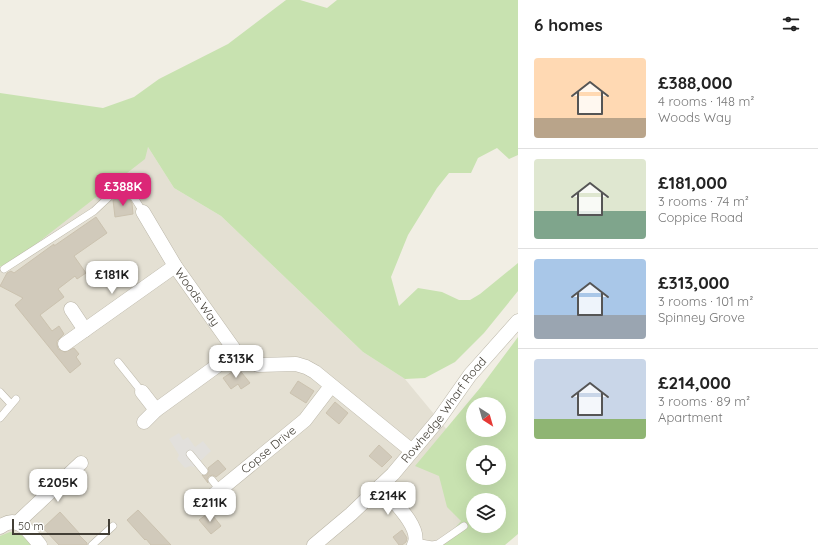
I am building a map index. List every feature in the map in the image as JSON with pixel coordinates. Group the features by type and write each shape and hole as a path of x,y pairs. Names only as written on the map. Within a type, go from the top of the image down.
{"street":[{"name":"Woods Way","path":"143,212 175,266 236,352 245,359 258,365 296,364 315,372 412,451"},
{"path":"64,344 175,266"},
{"path":"71,309 85,330"},
{"name":"Rowhedge Wharf Road","path":"314,545 351,514 393,474 439,419 470,375 518,321"},
{"path":"144,422 156,410 236,352"},
{"name":"Copse Drive","path":"199,507 216,485 305,420 331,386"},
{"path":"142,392 156,410"},
{"path":"17,523 81,463"},
{"path":"380,486 411,523 415,532 414,544"},
{"path":"0,527 5,523 17,523 23,526 40,545"}],"lane":[{"name":"Woods Way","path":"4,269 94,211 120,189 130,191 143,212"},
{"path":"118,362 142,392"},
{"path":"0,392 14,401 6,413 0,418"},
{"path":"190,454 204,471"},
{"path":"92,545 112,526"},
{"path":"414,544 438,544 464,526"}],"shaded area":[{"path":"148,147 174,188 221,216 363,352 405,379 448,431 466,464 466,485 477,485 481,493 466,493 466,505 459,510 464,545 0,545 0,266 4,269"},
{"path":"179,433 183,440 188,437 195,447 203,441 211,451 194,467 190,466 185,468 177,459 179,455 169,439"}],"green space":[{"path":"286,0 300,0 327,8 337,0 518,0 518,155 509,159 497,148 478,158 471,173 449,173 437,188 408,235 391,277 399,306 418,288 442,292 459,300 470,300 480,294 518,263 518,291 484,333 455,362 425,378 405,379 363,352 221,216 174,188 148,147 145,159 4,269 0,266 0,93 103,108 134,97 159,79 228,44"},
{"path":"518,337 518,534 505,545 440,545 461,521 447,507 439,476 415,466 466,405 466,437 506,437 506,397 472,397"},
{"path":"10,532 17,533 27,539 31,545 0,545 0,536"}],"building":[{"path":"128,197 132,203 133,214 115,217 113,200"},
{"path":"96,217 107,233 74,256 86,273 77,279 75,276 58,289 64,297 40,315 52,331 59,326 64,334 57,341 58,349 65,352 74,348 79,354 76,357 81,364 70,373 15,305 23,298 0,286 7,273 11,271 14,273 54,244 54,246"},
{"path":"238,368 250,383 241,389 238,384 231,389 223,378"},
{"path":"298,381 314,391 306,403 290,393"},
{"path":"335,402 348,413 339,424 326,413"},
{"path":"379,445 392,457 382,467 369,456"},
{"path":"218,460 226,469 216,477 213,475 209,476 207,479 208,483 202,475 207,475 209,471 208,468"},
{"path":"138,510 171,545 151,545 146,539 145,540 127,520"},
{"path":"60,512 80,534 79,535 87,543 87,545 59,545 43,528"},
{"path":"210,512 221,526 211,534 199,520"},
{"path":"402,530 407,538 406,542 399,545 393,537"}]}
